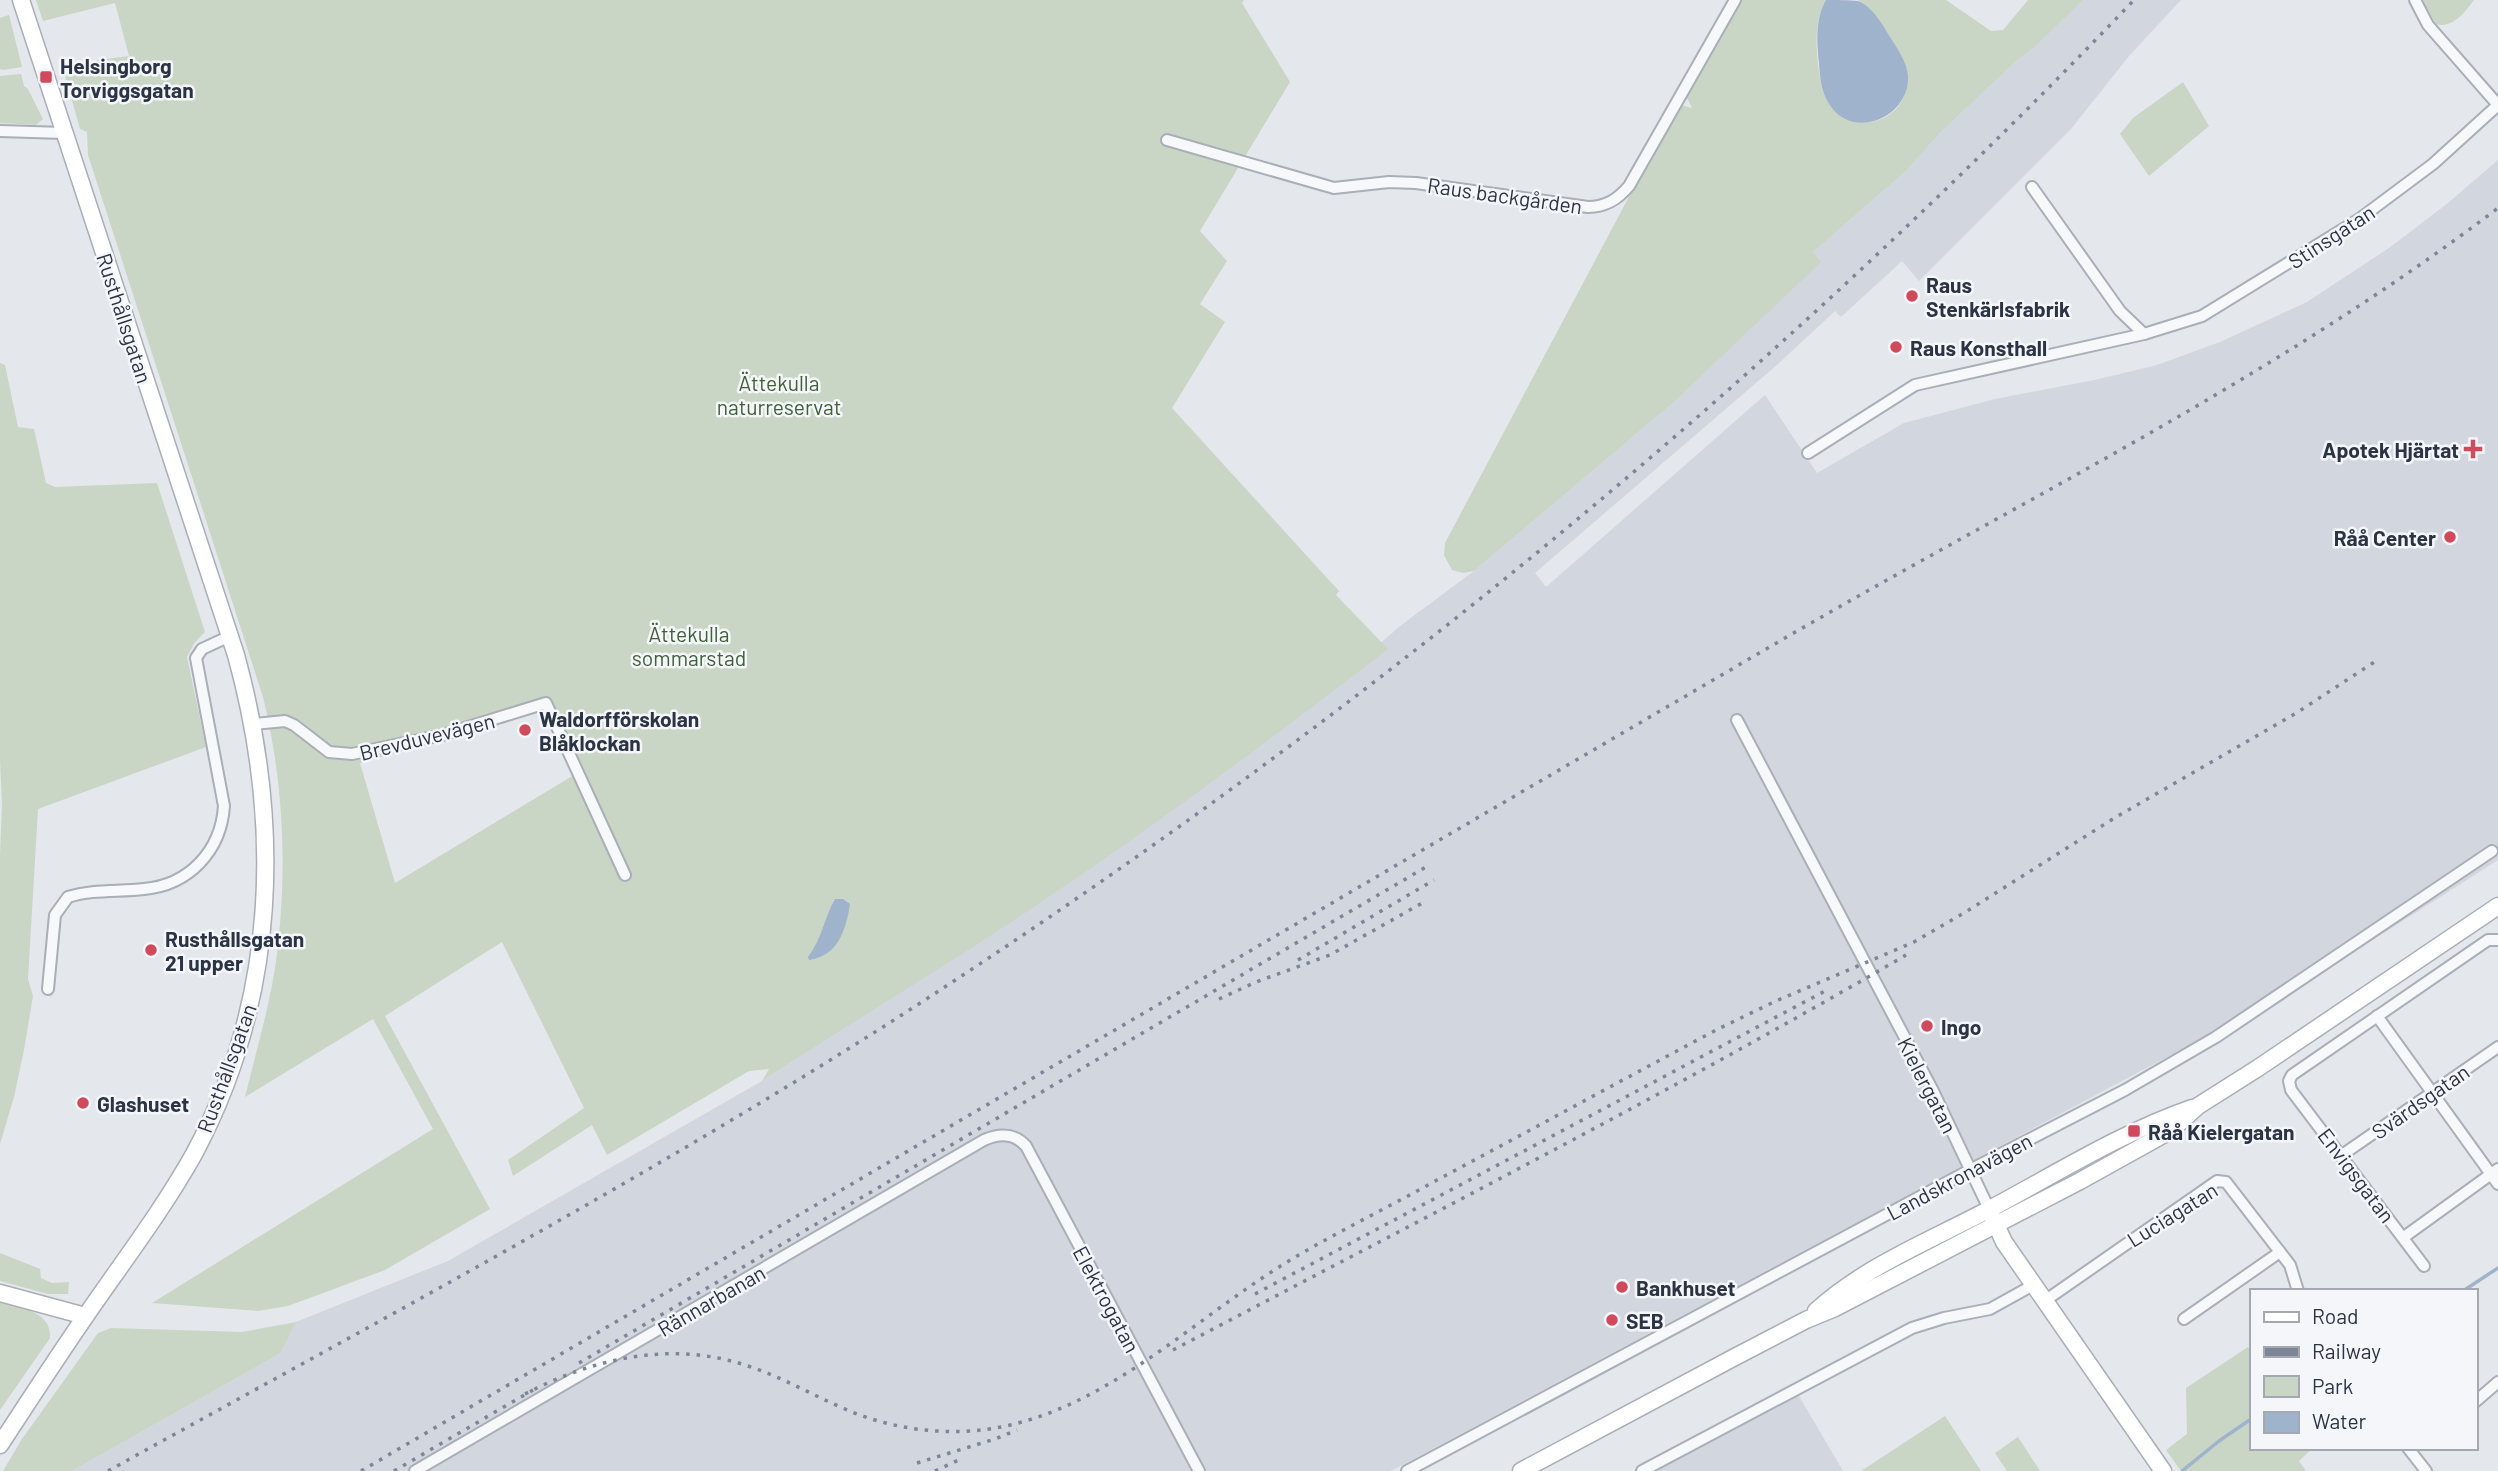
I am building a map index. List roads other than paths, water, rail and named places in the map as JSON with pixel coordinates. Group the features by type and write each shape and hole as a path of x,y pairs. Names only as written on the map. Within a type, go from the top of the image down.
{"main road":[{"name":"Rusthållsgatan","path":"0,1445 134,1248 194,1154 222,1091 247,1017 261,937 266,868 262,778 253,724 230,636 21,0"},
{"name":"Landskronavägen","path":"1521,1471 1806,1320 1835,1308 1996,1225 2170,1131 2198,1106 2498,906"},
{"name":"Landskronavägen","path":"1806,1320 1830,1298 1888,1262 2134,1131 2198,1106"},
{"name":"Kielergatan","path":"1989,1209 2004,1242 2163,1471"},
{"path":"0,1293 85,1317"}],"street":[{"name":"Raus backgården","path":"1167,140 1334,188 1389,182 1407,183 1559,204 1603,206 1617,198 1629,186 1735,0"},
{"name":"Stinsgatan","path":"1808,453 1915,384 2144,334 2202,316 2358,220 2433,164 2498,105 2428,25 2415,0"},
{"path":"0,131 64,132"},
{"path":"2032,187 2120,311 2144,334"},
{"path":"48,989 55,915 68,897 91,891 143,890 163,886 194,870 214,843 224,806 196,658 202,649 230,636"},
{"name":"Brevduvevägen","path":"253,724 285,721 329,752 352,754 442,736 546,703 625,875"},
{"name":"Kielergatan","path":"1737,720 1932,1089 1989,1209"},
{"name":"Landskronavägen","path":"1407,1471 2125,1090 2216,1037 2492,851"},
{"path":"2496,939 2488,940 2376,1016 2494,1171 2498,1184"},
{"name":"Envigsgatan","path":"2376,1016 2292,1075 2289,1084 2424,1266"},
{"name":"Svärdsgatan","path":"2342,1155 2498,1047"},
{"name":"Rännarbanan","path":"415,1471 984,1140 1008,1135"},
{"name":"Elektrogatan","path":"1008,1135 1026,1146 1199,1471"},
{"path":"2403,1237 2494,1171"},
{"name":"Luciagatan","path":"2046,1300 2217,1181 2227,1182 2290,1265 2297,1289"},
{"path":"2184,1319 2280,1252"},
{"path":"1642,1471 1912,1328 1944,1318 1990,1309 2035,1284"},
{"path":"2477,1400 2498,1382"},
{"path":"2415,1451 2426,1471"}],"water":[{"path":"1826,0 1863,3 1880,22 1904,60 1908,76 1906,91 1900,103 1878,120 1865,123 1852,121 1839,115 1826,99 1820,79 1817,39 1818,23"},
{"path":"835,899 843,899 850,904 843,932 827,953 809,960 808,957 817,943"}],"waterway":[{"path":"2466,1289 2498,1268"},
{"path":"2182,1471 2250,1420"}],"railway":[{"path":"108,1471 605,1194 801,1078 1064,907 1229,791 1389,670 1546,545 1699,416 1848,282 1993,143 2134,0"},
{"path":"361,1471 1854,598 2229,387 2411,271 2498,208"},
{"path":"525,1394 551,1381 606,1362 662,1354 691,1354 748,1366 845,1409 902,1427 941,1431 981,1430 1041,1416 1117,1379 1257,1282 1328,1239 1718,1029 1914,942 2116,817 2298,712 2379,659"},
{"path":"579,1363 1426,867"},
{"path":"1298,960 1434,880"},
{"path":"1219,999 1256,982 1330,955 1424,902"},
{"path":"1173,1350 1633,1107 1906,955"},
{"path":"1255,1294 1827,990"},
{"path":"394,1471 533,1390"},
{"path":"917,1463 1017,1430"},
{"path":"935,1471 963,1458"}],"place":[{"name":"Helsingborg Torviggsgatan","path":"46,77"},
{"name":"Raus Stenkärlsfabrik","path":"1912,296"},
{"name":"Raus Konsthall","path":"1896,347"},
{"name":"Apotek Hjärtat","path":"2473,449"},
{"name":"Råå Center","path":"2450,537"},
{"name":"Waldorfförskolan Blåklockan","path":"525,730"},
{"name":"Rusthållsgatan 21 upper","path":"151,950"},
{"name":"Ingo","path":"1927,1026"},
{"name":"Glashuset","path":"83,1103"},
{"name":"Råå Kielergatan","path":"2134,1131"},
{"name":"Bankhuset","path":"1622,1287"},
{"name":"SEB","path":"1612,1320"}],"park label":[{"name":"Ättekulla naturreservat","path":"779,394"},
{"name":"Ättekulla sommarstad","path":"689,645"}]}
